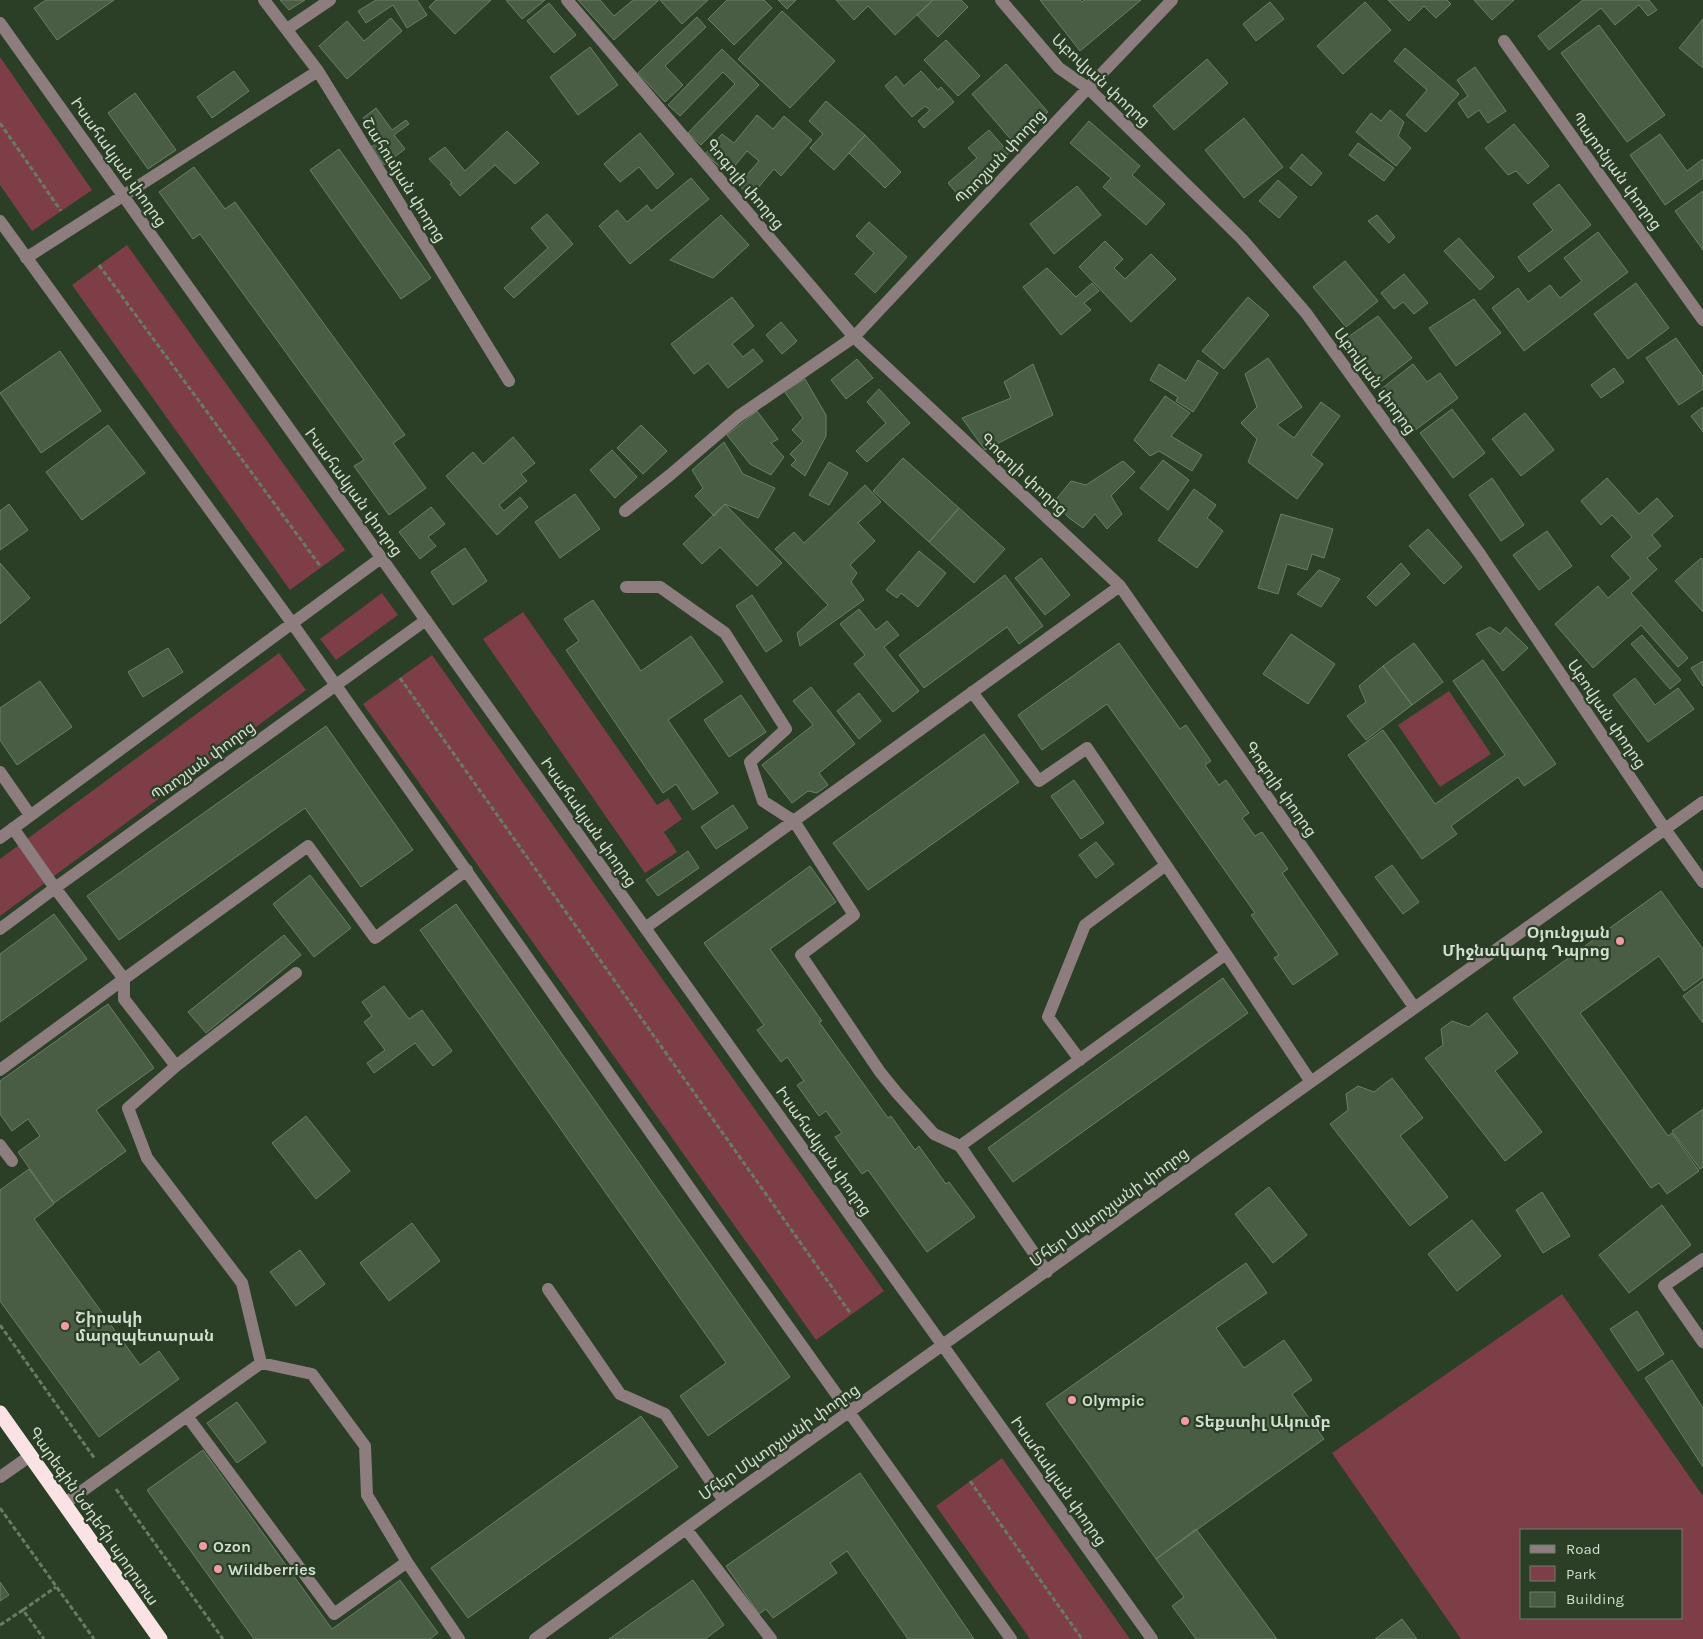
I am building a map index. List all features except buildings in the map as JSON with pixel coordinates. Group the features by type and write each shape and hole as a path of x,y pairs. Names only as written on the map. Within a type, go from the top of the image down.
{"highway":[{"name":"Գարեգին Նժդեհի պողոտա","path":"0,1413 160,1639"}],"street":[{"name":"Շահումյան փողոց","path":"264,0 318,71 509,381"},
{"path":"287,29 330,0"},
{"name":"Գոգոլի փողոց","path":"567,0 854,337 1120,586 1414,1007"},
{"name":"Աբովյան փողոց","path":"1001,0 1059,68 1088,88 1242,239 1306,313 1480,554 1665,829 1703,882"},
{"name":"Պռոշյան փողոց","path":"625,511 739,416 854,337 1172,0"},
{"name":"Իսահակյան փողոց","path":"0,23 1152,1639"},
{"name":"Պարոնյան փողոց","path":"1504,42 1703,320"},
{"path":"26,258 318,71"},
{"path":"0,221 292,623 710,1217 1011,1639"},
{"path":"0,838 381,558"},
{"path":"645,928 1120,586"},
{"path":"626,588 660,588 725,633 786,730 750,762 763,801 794,821 854,915 801,955 880,1072 934,1134 960,1146 1046,1272"},
{"name":"Պռոշյան փողոց","path":"0,929 426,620"},
{"path":"972,692 1039,781 1087,748 1311,1082"},
{"path":"0,772 30,815"},
{"name":"Մհեր Մկտրչյանի փողոց","path":"535,1639 724,1501 1703,802"},
{"path":"13,828 55,888 124,979 124,999 176,1066"},
{"path":"0,1070 308,846 375,938 467,870"},
{"path":"1080,1060 1048,1017 1085,926 1166,865"},
{"path":"960,1146 1226,954"},
{"path":"261,1362 242,1283 147,1158 128,1108 176,1066 296,973"},
{"path":"0,1145 12,1161"},
{"path":"1703,1259 1664,1286 1703,1342"},
{"path":"548,1289 620,1394 665,1414 724,1501"},
{"path":"64,1504 261,1362 312,1374 365,1446 367,1495 407,1562 459,1639"},
{"path":"187,1416 334,1614 407,1562"},
{"path":"0,1477 30,1456"},
{"path":"686,1529 771,1639"}],"path":[{"path":"0,123 62,211"},
{"path":"99,265 321,567"},
{"path":"400,678 851,1314"},
{"path":"970,1481 1082,1639"},
{"path":"0,1508 94,1639"},
{"path":"0,1626 56,1587"},
{"path":"23,1610 44,1639"}],"green space":[{"path":"0,57 92,190 32,231 0,185"},
{"path":"127,245 345,550 290,590 72,285"},
{"path":"382,593 398,615 336,660 320,639"},
{"path":"523,612 657,805 668,798 682,819 664,832 677,852 645,873 483,639"},
{"path":"279,653 306,690 0,916 0,859"},
{"path":"432,655 884,1291 816,1340 363,704"},
{"path":"1449,691 1491,754 1440,787 1398,725"},
{"path":"1562,1294 1703,1496 1703,1639 1461,1639 1332,1453"},
{"path":"1002,1458 1130,1639 1030,1639 936,1506"}],"place":[{"name":"Օյունջյան Միջնակարգ Դպրոց","path":"1620,941"},
{"name":"Շիրակի մարզպետարան","path":"65,1326"},
{"name":"Olympic","path":"1072,1400"},
{"name":"Տեքստիլ Ակումբ","path":"1185,1421"},
{"name":"Ozon","path":"203,1546"},
{"name":"Wildberries","path":"218,1569"}]}
